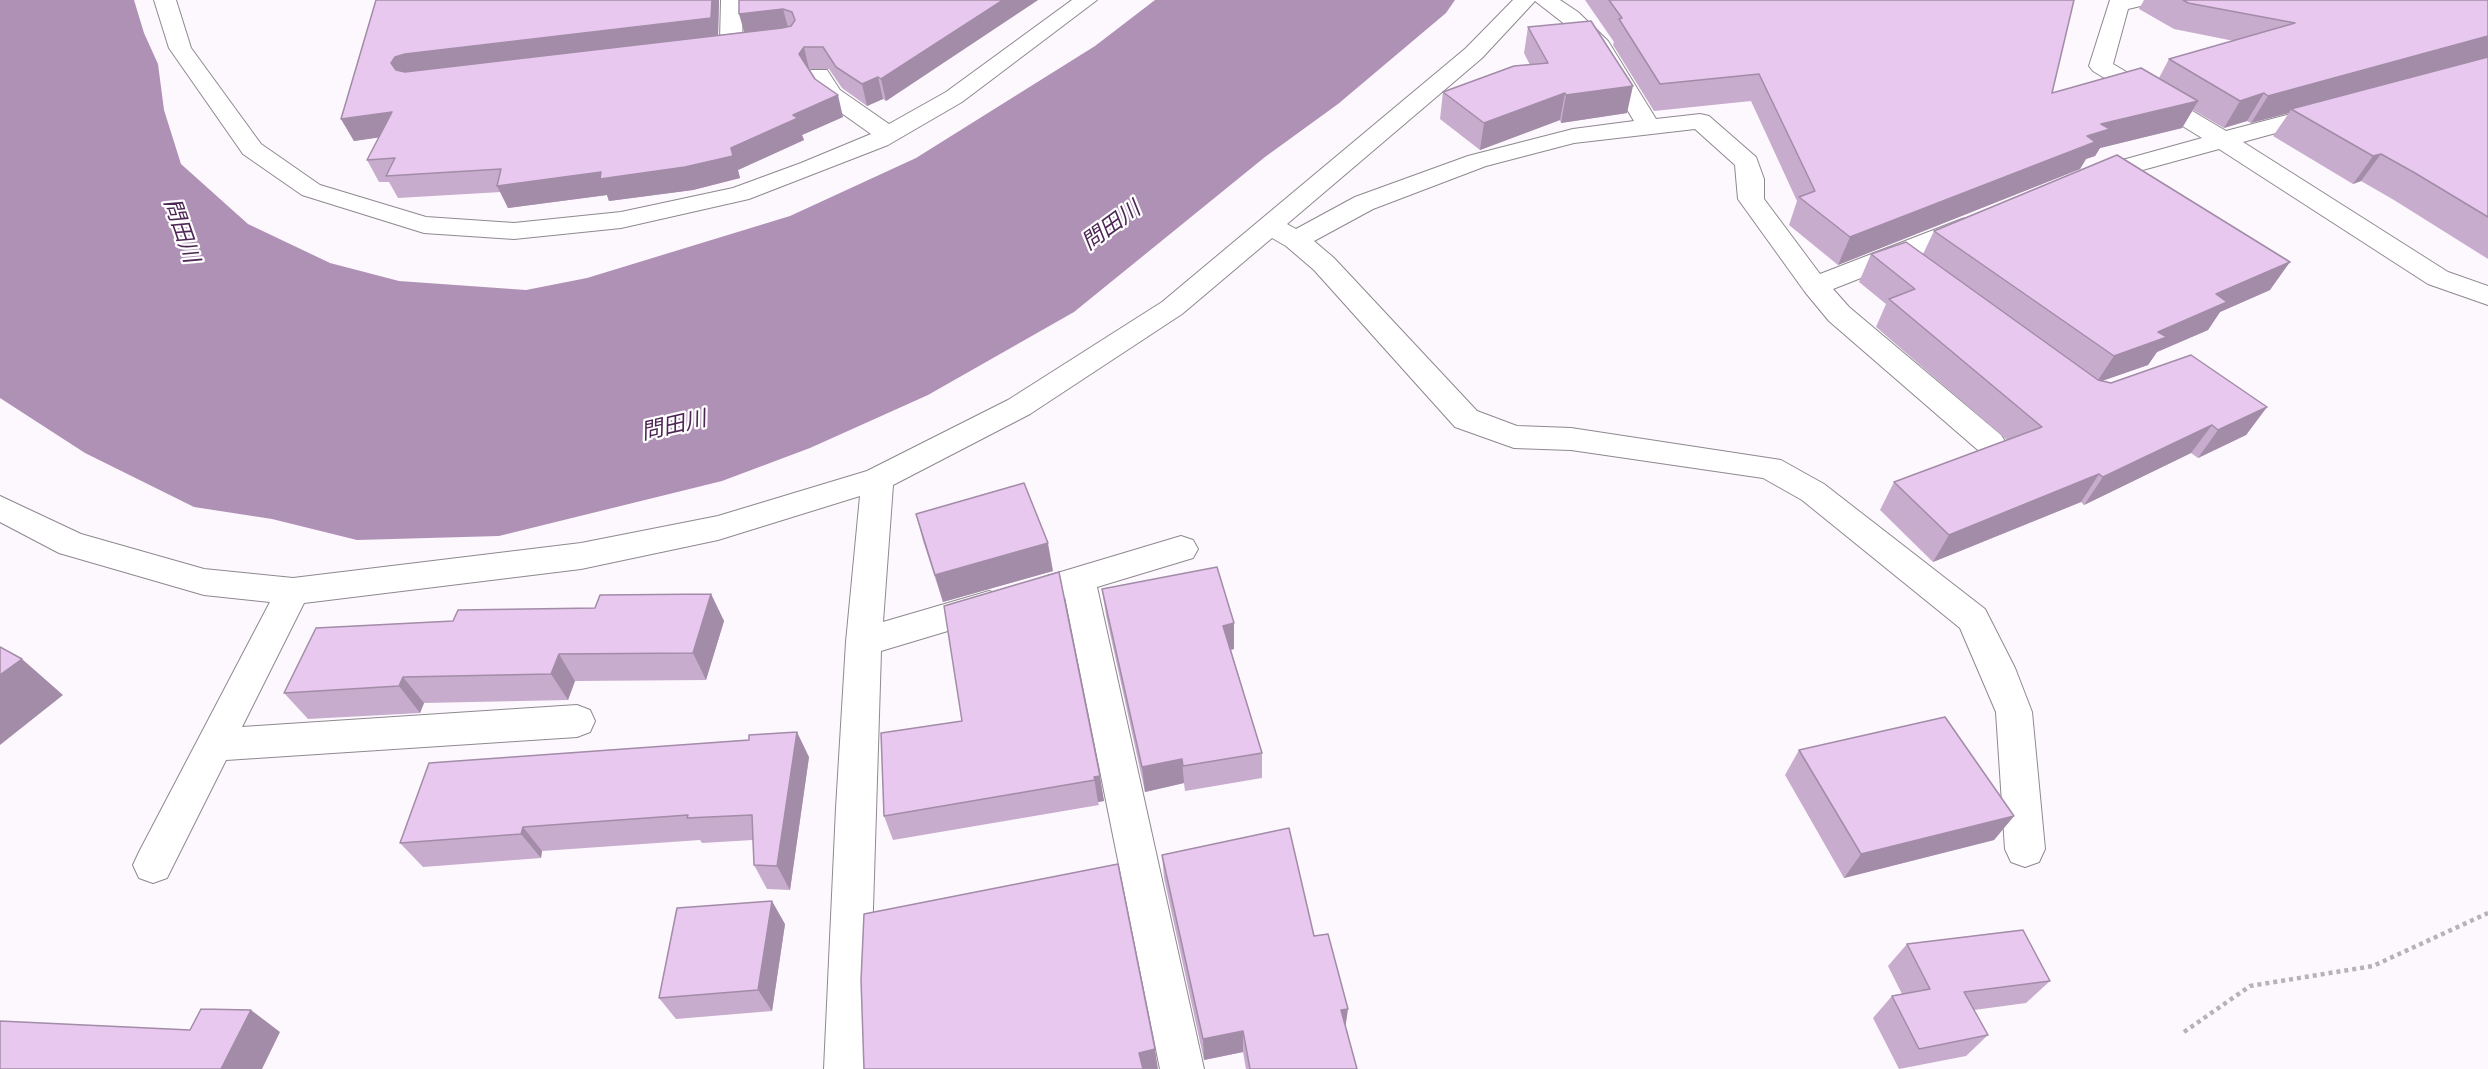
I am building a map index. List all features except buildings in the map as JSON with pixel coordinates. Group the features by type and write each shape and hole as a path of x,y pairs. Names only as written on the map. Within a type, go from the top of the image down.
{"street":[{"path":"165,0 180,48 252,149 310,190 424,225 514,231 621,220 740,194 810,168 888,135 954,97 1086,0"},
{"path":"674,53 742,45 732,0"},
{"path":"0,508 71,544 204,582 293,591 581,556 718,528 878,478 1019,407 1172,308 1282,232 1474,53 1526,0"},
{"path":"1545,0 1570,17 1600,46 1648,125"},
{"path":"2137,0 2118,5 2101,66 2221,139 2438,278 2488,296"},
{"path":"819,75 831,95 888,135"},
{"path":"2066,186 2087,177 2347,106"},
{"path":"1282,232 1478,161 1573,136 1648,125 1700,121 1747,162 1752,199 1815,286 1839,314 1990,443"},
{"path":"1815,286 1897,256 1992,217"},
{"path":"1282,232 1324,264 1466,420 1514,437 1571,439 1770,468 1813,492 1973,619 1997,668 2014,712 2025,849"},
{"path":"1897,256 1925,277"},
{"path":"846,1069 864,642 878,478"},
{"path":"864,642 1180,549"},
{"path":"1078,579 1182,1069"},
{"path":"153,865 293,591"},
{"path":"216,745 577,720"}],"path":[{"path":"2184,1032 2250,986 2373,966 2488,913"}],"water":[{"name":"問田川","path":"0,0 134,0 144,33 158,64 164,110 181,164 248,224 330,263 399,281 526,290 587,278 790,216 916,158 1095,46 1155,0 1455,0 1446,13 1338,104 1265,157 1074,312 928,395 810,448 722,481 499,536 357,540 272,519 194,507 85,453 0,398"}]}
